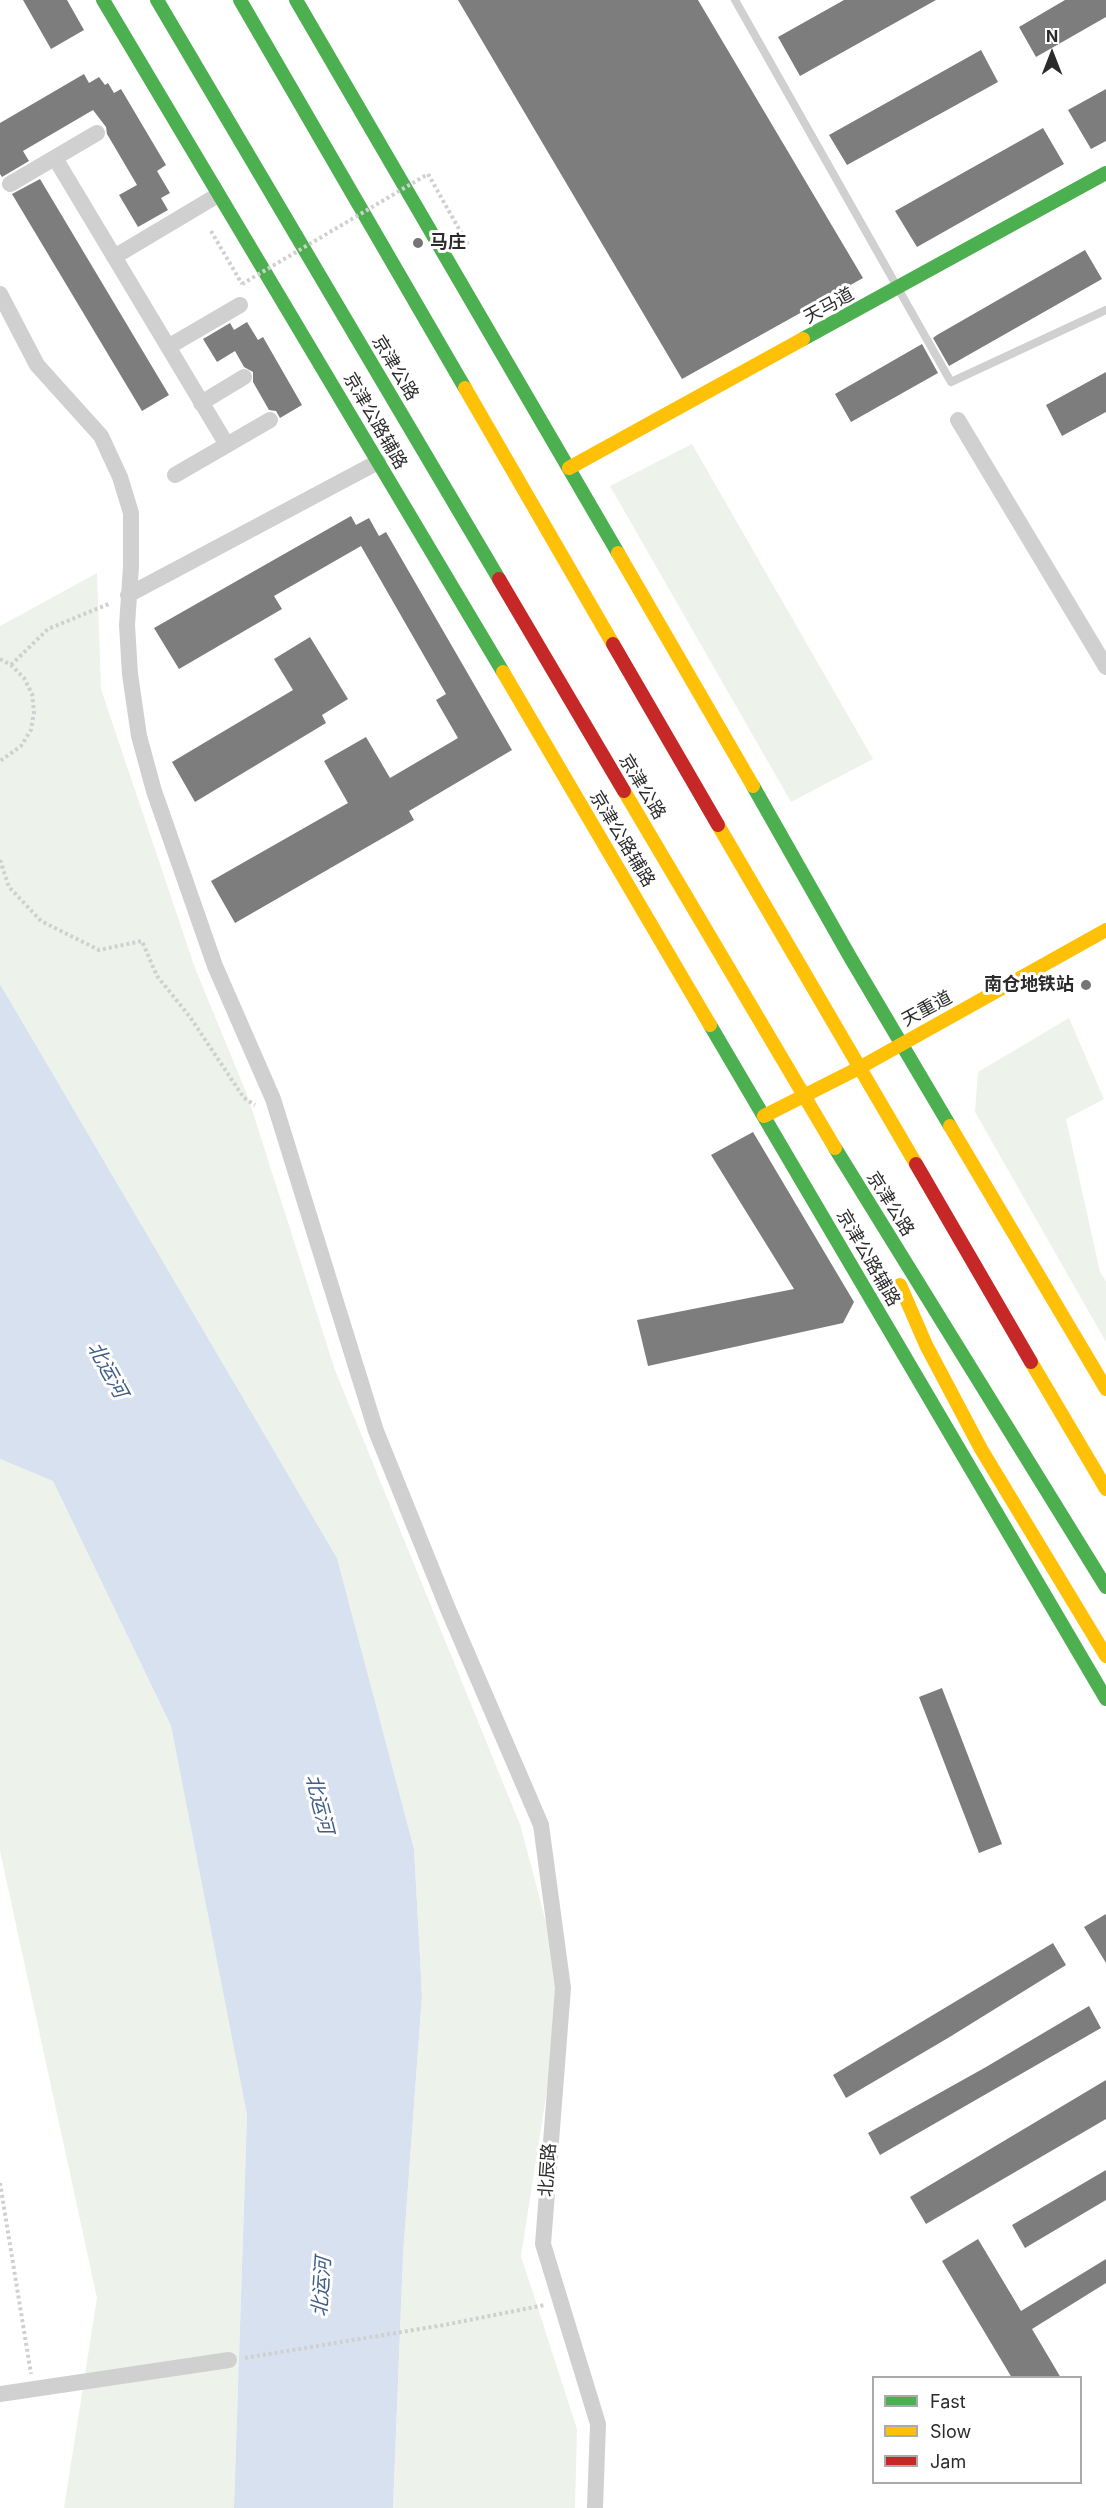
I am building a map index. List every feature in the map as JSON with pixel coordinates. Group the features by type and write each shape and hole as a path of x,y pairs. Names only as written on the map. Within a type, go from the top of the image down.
{"main road":[{"name":"京津公路辅路","path":"103,0 378,462 1106,1699"},
{"name":"京津公路","path":"157,0 850,1174 1106,1587"},
{"path":"240,0 859,1068 1106,1489"},
{"path":"296,0 460,278 901,1044 1106,1389"},
{"name":"天马道","path":"569,468 1106,173"},
{"name":"天重道","path":"764,1116 859,1068 1106,930"},
{"path":"850,1174 926,1345 948,1387 981,1449 1106,1656"}],"street":[{"path":"10,184 97,134"},
{"path":"55,158 226,445"},
{"path":"114,257 218,195"},
{"name":"北辰路","path":"0,294 37,365 101,435 120,477 131,513 131,567 127,625 130,674 139,736 154,791 215,966 273,1099 376,1431 448,1609 541,1825 563,1988 543,2244 598,2424 595,2508"},
{"path":"168,347 240,305"},
{"path":"201,403 244,377"},
{"path":"175,476 270,420"},
{"path":"958,420 1106,667"},
{"path":"128,595 378,462"},
{"path":"0,2394 229,2360"}],"lane":[{"path":"735,0 951,382 1106,310"}],"path":[{"path":"211,231 242,284 428,174 468,245"},
{"path":"11,665 48,629 128,595"},
{"path":"0,659 11,665 24,678 32,694 34,712 31,730 21,746 0,761"},
{"path":"0,860 9,887 41,921 99,950 142,941 157,976 190,1017 244,1098 279,1120"},
{"path":"0,2183 34,2389"},
{"path":"229,2360 444,2325 560,2302"}],"shaded area":[{"path":"692,444 873,759 791,802 610,486"},
{"path":"97,573 101,689 195,968 248,1097 335,1370 521,1827 563,1988 521,2256 577,2429 575,2508 393,2508 403,2255 422,1995 414,1849 337,1558 0,984 0,626"},
{"path":"1069,1018 1104,1099 1066,1119 1100,1272 1106,1281 1106,1342 975,1112 978,1072"},
{"path":"0,1459 53,1481 171,1726 247,2115 234,2508 64,2508 97,2298 0,1851"}],"water":[{"name":"北运河","path":"0,984 337,1558 414,1849 422,1995 403,2255 393,2508 234,2508 247,2115 171,1726 53,1481 0,1459"}],"building":[{"path":"23,0 67,0 84,30 51,49"},
{"path":"458,0 698,0 863,278 682,379"},
{"path":"844,0 936,0 800,76 778,37"},
{"path":"1065,0 1106,0 1106,17 1036,57 1019,27"},
{"path":"981,50 998,82 847,165 829,135"},
{"path":"84,74 89,83 99,77 105,85 108,83 114,93 121,89 166,165 157,171 170,193 161,198 168,210 138,227 119,195 137,185 107,134 106,127 93,110 23,151 29,161 2,177 0,174 0,123"},
{"path":"1106,89 1106,141 1091,149 1068,110"},
{"path":"1043,128 1064,164 917,247 895,211"},
{"path":"40,179 169,395 142,411 12,194"},
{"path":"1085,250 1102,279 949,366 933,338"},
{"path":"247,322 258,340 263,337 302,405 280,418 276,411 269,410 253,382 253,372 244,367 235,351 217,362 203,339 230,323 234,330"},
{"path":"922,344 938,373 851,422 835,394"},
{"path":"1106,372 1106,412 1062,436 1046,405"},
{"path":"351,516 356,525 369,518 379,536 386,532 512,750 409,811 414,820 235,923 211,881 348,803 324,761 366,737 390,778 458,738 436,700 446,694 361,546 274,596 282,609 179,669 154,628"},
{"path":"310,637 348,699 322,715 326,723 195,802 172,762 293,690 274,659"},
{"path":"753,1132 854,1302 843,1323 648,1366 637,1320 794,1289 711,1155"},
{"path":"942,1688 1002,1844 979,1853 919,1697"},
{"path":"1106,1914 1106,1963 1084,1927"},
{"path":"1053,1943 1066,1965 846,2098 833,2075"},
{"path":"1089,2006 1101,2028 880,2155 868,2133"},
{"path":"1106,2080 1106,2119 926,2224 910,2197"},
{"path":"1106,2170 1106,2200 1025,2248 1012,2225"},
{"path":"978,2239 1021,2311 1106,2259 1106,2283 1032,2329 1060,2376 1011,2376 942,2261"}],"traffic: fast":[{"path":"103,0 503,672"},
{"path":"157,0 499,579"},
{"path":"240,0 465,388"},
{"path":"296,0 618,553"},
{"path":"803,339 1106,173"},
{"path":"753,786 950,1126"},
{"path":"710,1025 1106,1699"},
{"path":"835,1148 1106,1587"}],"traffic: slow":[{"path":"569,468 803,339"},
{"path":"465,388 613,644"},
{"path":"618,553 753,786"},
{"path":"503,672 710,1025"},
{"path":"624,791 835,1148"},
{"path":"718,825 916,1164"},
{"path":"764,1116 859,1068 1106,930"},
{"path":"950,1126 1106,1389"},
{"path":"900,1285 926,1345 981,1449 1106,1656"},
{"path":"1031,1362 1106,1489"}],"traffic: jam":[{"path":"499,579 624,791"},
{"path":"613,644 718,825"},
{"path":"916,1164 1031,1362"}],"place":[{"name":"马庄","path":"418,243"},
{"name":"南仓地铁站","path":"1086,985"}]}
